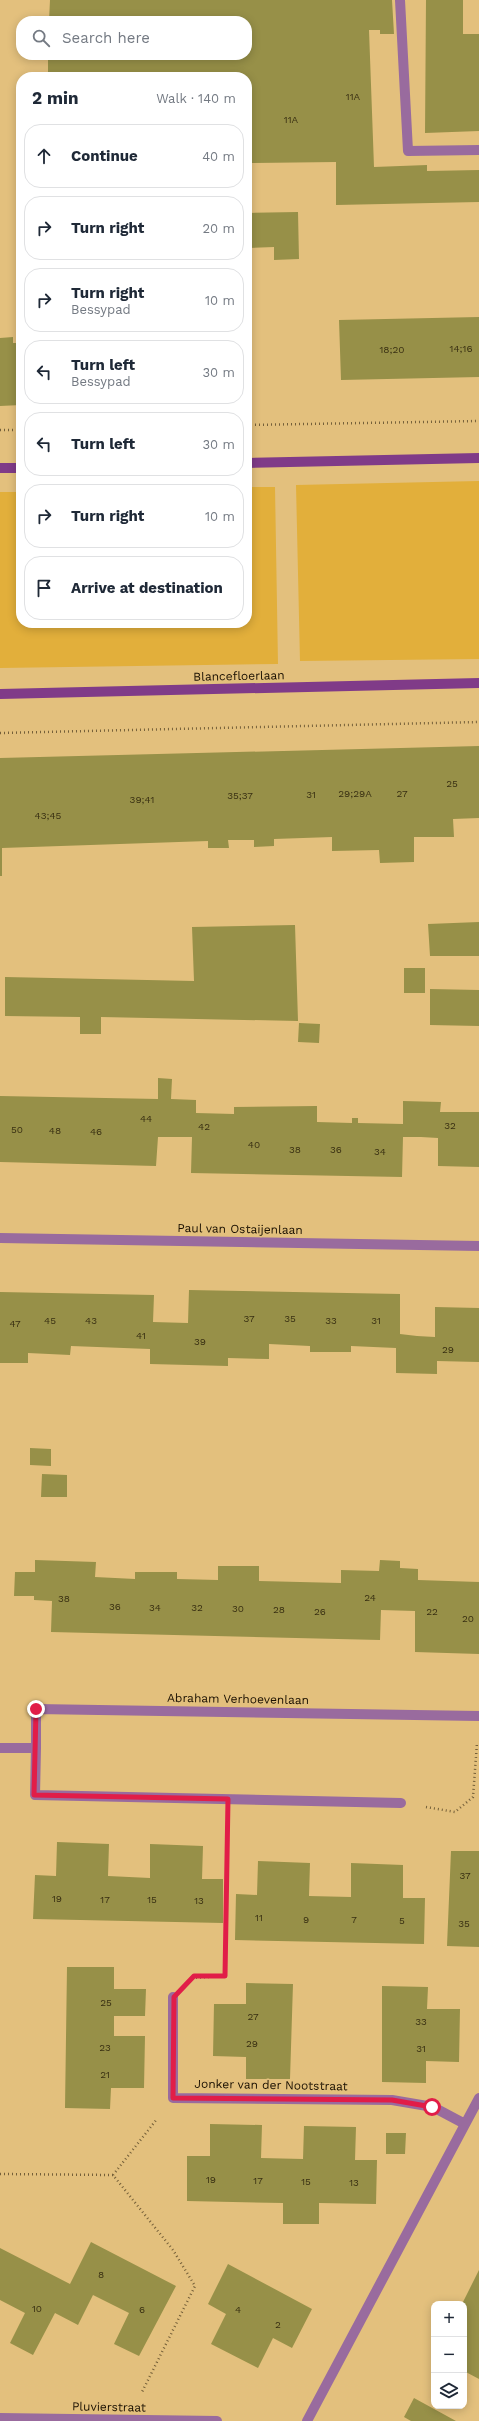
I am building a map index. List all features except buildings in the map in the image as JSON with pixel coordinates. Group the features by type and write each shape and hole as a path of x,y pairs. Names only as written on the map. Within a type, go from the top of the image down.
{"street":[{"path":"400,0 408,151 479,150"},
{"path":"252,463 479,458"},
{"path":"0,468 16,468"},
{"name":"Blancefloerlaan","path":"0,694 479,683"},
{"name":"Paul van Ostaijenlaan","path":"0,1238 479,1246"},
{"name":"Abraham Verhoevenlaan","path":"401,1803 34,1795 36,1709 479,1716"},
{"path":"0,1748 36,1748"},
{"path":"173,2098 174,1997"},
{"name":"Jonker van der Nootstraat","path":"173,2098 392,2100 432,2107 465,2124"},
{"path":"307,2421 479,2098"},
{"name":"Pluvierstraat","path":"0,2418 217,2421"}],"path":[{"path":"252,425 479,421"},
{"path":"0,430 16,430"},
{"path":"0,733 479,722"},
{"path":"401,1803 455,1812 473,1797 478,1735"},
{"path":"174,1997 194,1976 225,1976 228,1799"},
{"path":"113,2175 173,2098"},
{"path":"0,2174 113,2175"},
{"path":"113,2175 173,2250 195,2286 128,2420"}],"shaded area":[{"path":"479,481 479,659 300,661 296,485"},
{"path":"252,487 275,487 278,664 0,668 0,492 16,492 16,628 252,628"}],"route":[{"path":"36,1709 34,1795 228,1799 225,1976 194,1976 174,1997 173,2098 392,2100 432,2107"}]}
